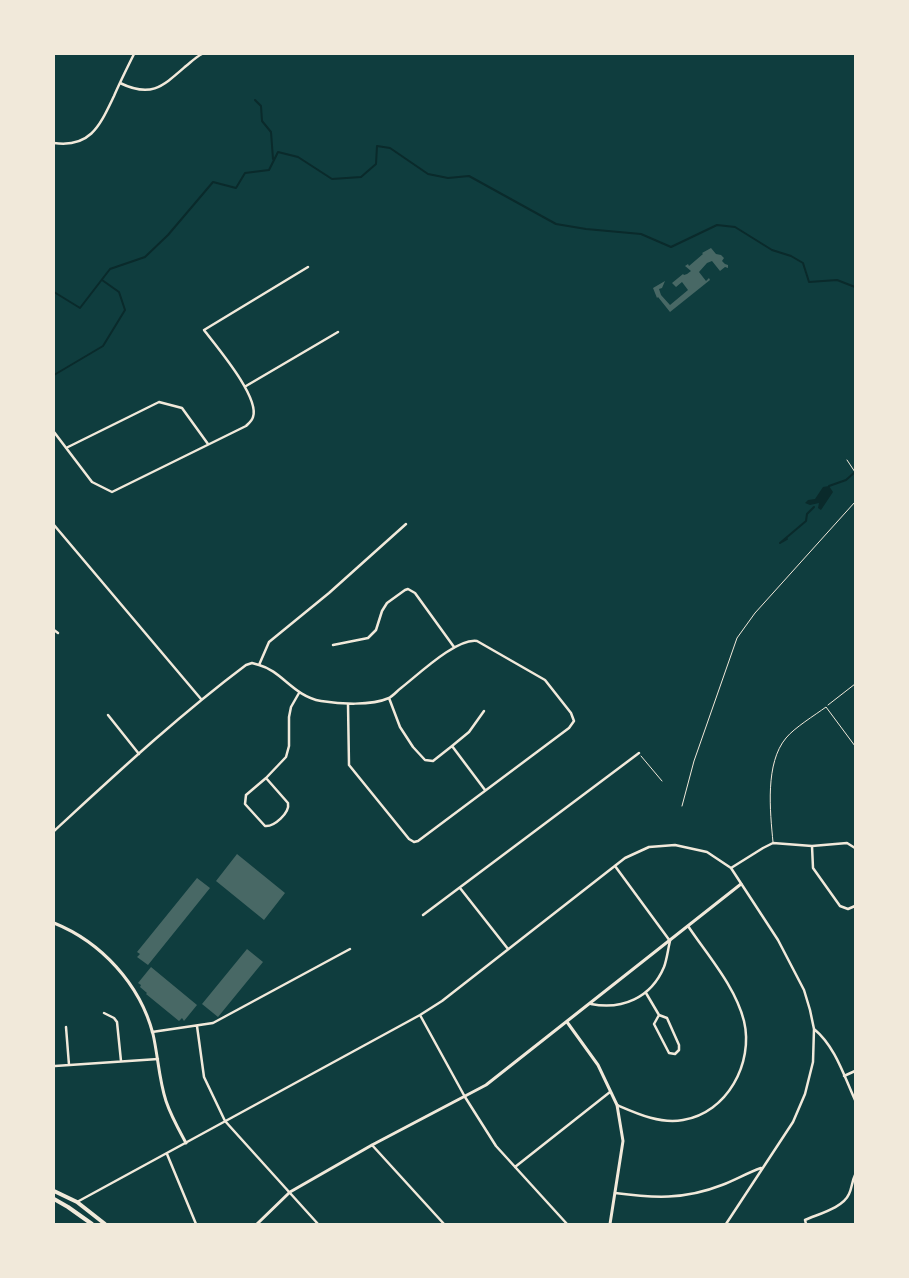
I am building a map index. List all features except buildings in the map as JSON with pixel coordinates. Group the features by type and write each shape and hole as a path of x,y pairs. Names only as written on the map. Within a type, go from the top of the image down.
{"main road":[{"path":"54,1191 77,1202 105,1224"},
{"path":"54,1199 92,1224"}],"street":[{"path":"54,143 75,143 86,139 92,134 102,122 134,54"},
{"path":"120,83 140,91 150,90 170,80 202,54"},
{"path":"54,432 92,482 112,492 246,426 254,412 246,386 204,330 308,267"},
{"path":"246,386 338,332"},
{"path":"66,448 159,402 182,408 208,444"},
{"path":"259,665 270,642 406,524"},
{"path":"54,525 201,699"},
{"path":"333,645 368,638 376,630 382,611 387,603 408,589 415,593 454,647"},
{"path":"54,630 58,633"},
{"path":"54,831 201,699 246,665 252,663 272,671 299,693 318,700 348,704 389,698 454,647 467,641 477,641 545,680 573,717 572,725 569,728 418,841 414,842 409,839 349,765 348,704"},
{"path":"266,778 288,803 289,808 287,812 268,827 246,804 245,799 246,795 286,757 289,746 291,707 299,693"},
{"path":"389,698 400,727 413,747 425,760 434,761 469,732 484,711"},
{"path":"108,715 139,754"},
{"path":"452,746 485,790"},
{"path":"423,916 639,754"},
{"path":"731,868 773,843 812,846 847,843 855,848"},
{"path":"77,1202 420,1015 442,1001 625,858 649,847 675,845 706,852 731,868 778,940 804,990 814,1029 813,1062 805,1094 793,1122 726,1224"},
{"path":"812,846 813,868 840,906 848,909 855,906"},
{"path":"591,1004 601,1006 632,1002 650,990 664,968 670,940 615,866"},
{"path":"257,1224 290,1192 372,1145 486,1086 741,884"},
{"path":"460,888 508,949"},
{"path":"54,923 83,938 97,949 120,971 139,999 152,1032 166,1101 186,1143"},
{"path":"617,1105 662,1121 683,1120 699,1116 717,1104 730,1090 742,1065 746,1048 745,1030 736,1000 731,989 688,926"},
{"path":"152,1032 213,1023 350,949"},
{"path":"646,992 659,1014 667,1018 679,1045 679,1050 675,1054 669,1054 654,1024 659,1014"},
{"path":"104,1013 118,1022 121,1061"},
{"path":"420,1015 465,1097 496,1146 567,1224"},
{"path":"567,1022 598,1065 617,1105 623,1142 610,1224"},
{"path":"196,1026 204,1077 225,1121 318,1224"},
{"path":"66,1027 69,1065"},
{"path":"814,1029 822,1036 832,1051 855,1100"},
{"path":"55,1066 158,1059"},
{"path":"844,1076 855,1072"},
{"path":"515,1167 611,1092"},
{"path":"372,1145 444,1224"},
{"path":"167,1153 196,1224"},
{"path":"614,1193 655,1198 680,1196 722,1185 746,1173 762,1168"},
{"path":"806,1224 805,1220 839,1205 849,1195 855,1175"}],"lane":[{"path":"847,460 855,472"},
{"path":"682,806 694,761 737,638 755,613 855,502"},
{"path":"773,843 770,802 775,759 786,738 826,707 855,746"}],"path":[{"path":"826,707 855,684"},
{"path":"639,754 662,781"}],"water":[{"path":"829,486 833,492 821,510 818,508 819,503 810,505 805,503 808,500 815,499 823,487"}],"waterway":[{"path":"255,100 261,106 262,121 271,132 273,159"},
{"path":"54,292 80,308 110,269 145,257 168,235 213,182 236,188 245,173 269,170 278,152 298,157 332,179 361,177 376,164 377,146 390,148 428,174 448,178 469,176 556,224 641,234 671,247 717,225 735,227 772,250 791,256 803,263 809,282 837,280 855,287"},
{"path":"54,375 103,346 125,310 119,292 102,280"},
{"path":"829,486 846,480 855,472"},
{"path":"787,539 780,543 806,521 807,514 814,507"}]}
